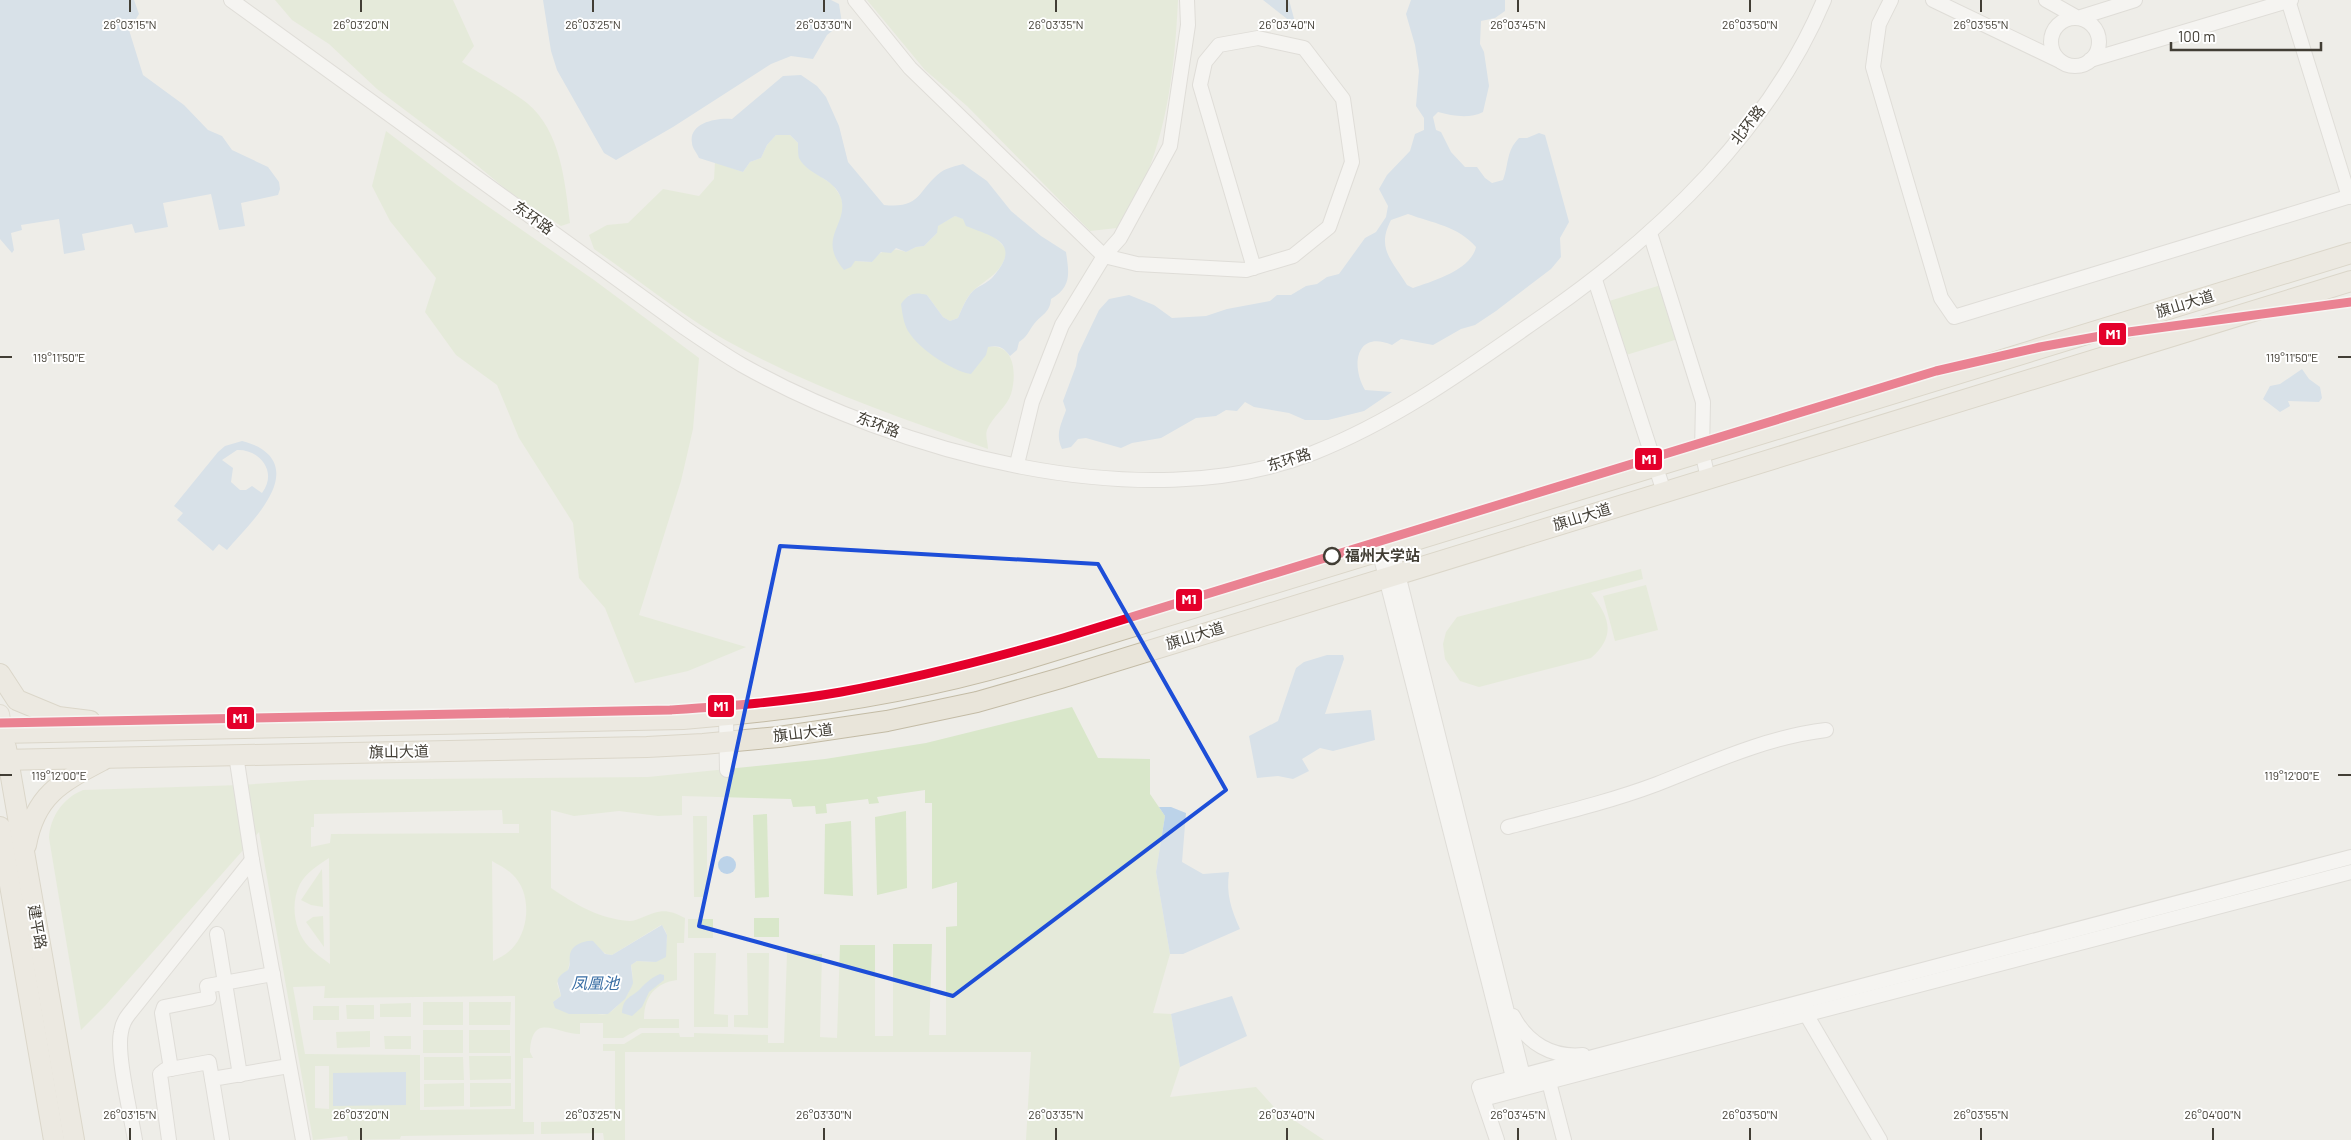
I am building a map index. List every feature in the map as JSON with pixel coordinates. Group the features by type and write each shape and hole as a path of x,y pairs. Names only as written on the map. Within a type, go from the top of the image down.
{"highway":[{"name":"旗山大道","path":"1,727 202,729 668,720 726,716 836,703 954,680 2351,253"},
{"name":"旗山大道","path":"4,760 647,747 726,742 855,726 977,702 2351,281"},
{"path":"0,674 17,700 58,717 72,720 122,720 202,729"},
{"name":"建平路","path":"1,727 4,760 25,854 74,1140"},
{"path":"25,854 30,826 36,811 46,798 68,780 105,758"},
{"name":"建平路","path":"0,827 54,1140"},
{"path":"0,847 7,868"}],"street":[{"name":"东环路","path":"231,0 685,328 742,365 802,395 899,435 977,456 1071,476 1137,481 1194,479 1262,468 1310,454 1369,429 1430,394 1595,280"},
{"path":"855,0 910,68 1104,256 1137,264 1246,270 1254,268 1293,256 1329,226 1352,162 1343,99 1304,48 1258,38 1219,45 1205,62 1200,85 1254,268"},
{"path":"1017,464 1032,402 1062,325 1104,256 1120,238 1170,146 1188,24 1188,0"},
{"name":"北环路","path":"1595,280 1650,233 1701,181 1754,118 1772,94 1803,43 1824,0"},
{"path":"1891,0 1879,24 1873,67 1941,298 1954,317 2350,196 2289,0 2090,60 2083,64 2067,65 1932,0"},
{"path":"2046,0 2092,25 2099,39 2095,54 2090,60"},
{"path":"2067,65 2055,55 2051,40 2057,26 2070,18 2078,18 2135,0"},
{"path":"1650,233 1703,402 1702,452 1708,478"},
{"path":"1595,280 1664,492"},
{"path":"1385,548 1504,997 1519,1083"},
{"path":"1392,574 1519,1083"},
{"path":"726,716 727,770"},
{"path":"1508,827 1589,806 1794,734 1826,730"},
{"path":"236,755 252,860 303,1140"},
{"path":"1519,1083 1549,1082 2351,857"},
{"path":"135,1140 123,1064 120,1037 122,1026 129,1014 252,860"},
{"path":"1504,997 1525,1034 1549,1051 1576,1056 1616,1051 1804,1009 2351,872"},
{"path":"217,934 240,1074"},
{"path":"172,1069 163,1010 167,1005 209,998 207,986 273,974"},
{"path":"1804,1009 1880,1140"},
{"path":"1497,1140 1481,1093 1519,1083 1616,1051"},
{"path":"169,1140 159,1078 162,1071 209,1062 222,1140"},
{"path":"212,1079 289,1066"},
{"path":"1549,1082 1564,1140"}],"highlighted area":[{"path":"780,546 1098,564 1226,790 953,996 699,926"}],"green space":[{"path":"275,0 453,0 474,46 462,62 527,103 547,128 554,142 563,174 570,223 561,226 507,190 462,153 377,89 329,44 292,20"},
{"path":"867,0 1178,0 1172,72 1158,143 1139,193 1117,228 1090,231 967,106 925,70"},
{"path":"386,131 457,185 594,280 699,358 693,429 681,481 639,615 746,647 688,671 635,683 605,608 579,578 573,523 519,438 497,385 456,355 425,312 436,278 390,221 372,186"},
{"path":"776,135 790,135 798,143 810,169 833,185 841,197 855,261 872,262 879,254 887,250 906,252 916,247 924,246 937,233 937,226 955,216 969,221 984,230 998,240 1007,251 1002,265 969,296 958,318 950,321 943,317 927,295 908,295 987,347 1003,349 1012,361 1014,378 1011,394 987,430 988,449 849,398 748,352 699,324 594,249 589,235 607,225 628,223 663,189 699,196 714,179 715,162 743,172 750,162 761,158 767,145"},
{"path":"1661,285 1678,339 1623,356 1606,302"},
{"path":"1641,569 1643,579 1591,593 1602,610 1608,626 1604,642 1591,658 1479,687 1460,681 1445,659 1443,644 1446,632 1457,617"},
{"path":"1646,585 1658,630 1615,641 1603,596"},
{"path":"1072,707 1098,758 1150,759 1150,794 1165,816 1156,872 1170,954 1153,1013 1171,1014 1180,1067 1170,1097 1256,1087 1274,1107 1324,1140 1026,1140 1031,1052 625,1052 625,1140 604,1140 603,1133 541,1134 541,1122 583,1121 584,1110 615,1110 615,1051 603,1051 603,1044 624,1044 642,1033 679,1033 680,1037 694,1037 694,1033 768,1035 768,1043 784,1043 787,953 822,954 820,1037 837,1038 840,945 875,945 875,1036 893,1036 893,944 932,944 929,1035 946,1035 946,927 957,926 957,882 932,889 932,803 925,803 925,790 877,797 879,803 869,804 868,799 826,804 827,813 816,814 815,806 793,807 791,799 682,796 682,815 658,816 619,811 574,816 551,810 551,888 588,910 619,920 633,921 663,911 678,915 685,918 684,943 677,943 677,980 663,984 652,992 646,1004 644,1019 679,1019 679,1028 640,1028 623,1038 603,1038 603,1023 580,1023 580,1034 547,1028 540,1028 535,1032 530,1052 533,1058 523,1058 523,1122 534,1122 534,1134 401,1136 400,1139 348,1140 347,1136 313,1140 259,832 105,1006 81,1030 49,838 52,823 59,809 69,798 83,790 241,785 312,780 648,777 825,759 926,743","holes":["502,810 503,824 519,824 519,833 331,834 330,843 311,847 311,827 314,827 314,814","329,858 330,964 304,941 297,925 294,908 300,884 321,863","492,861 512,874 523,890 525,899 526,919 524,928 515,945 493,961","661,925 667,934 666,944 656,962 637,961 631,965 632,983 628,993 609,1013 595,1014 553,1002 561,996 557,983 568,970 570,961 597,947 606,954 612,955","325,986 324,998 515,996 515,1109 420,1110 420,1055 305,1054 293,987","315,1066 329,1066 329,1109 315,1108"]},
{"path":"906,811 907,888 877,895 875,817"},
{"path":"767,814 769,897 755,898 753,815"},
{"path":"693,816 707,816 707,897 694,897"},
{"path":"851,821 853,896 824,894 825,824"},
{"path":"322,869 323,907 311,905 301,900"},
{"path":"323,916 324,947 306,922 313,917"},
{"path":"754,918 779,918 779,937 754,937"},
{"path":"688,919 713,919 713,938 688,938"},
{"path":"694,953 716,953 714,1014 728,1015 728,1027 694,1027"},
{"path":"747,953 769,953 768,1028 734,1027 734,1015 748,1015"},
{"path":"423,1002 463,1002 463,1025 423,1025"},
{"path":"469,1002 511,1002 510,1025 469,1025"},
{"path":"411,1003 411,1017 380,1017 380,1004"},
{"path":"346,1005 374,1005 374,1019 347,1019"},
{"path":"313,1006 339,1006 339,1020 313,1020"},
{"path":"423,1030 463,1030 463,1053 423,1053"},
{"path":"469,1030 510,1030 510,1053 469,1053"},
{"path":"370,1031 370,1047 337,1048 336,1032"},
{"path":"384,1036 411,1036 411,1049 385,1049"},
{"path":"469,1056 511,1056 511,1079 470,1080"},
{"path":"424,1057 463,1057 464,1080 424,1080"},
{"path":"464,1083 464,1106 424,1107 424,1084"},
{"path":"470,1083 511,1083 511,1106 470,1107"}],"water":[{"path":"0,0 134,0 139,14 129,30 143,75 184,105 208,130 222,136 232,150 268,167 279,182 280,189 278,195 241,203 245,226 219,230 211,194 163,203 168,227 135,233 132,224 82,234 85,250 64,254 59,219 21,225 22,230 11,233 14,250 12,253 0,239"},
{"path":"543,0 831,0 839,4 842,23 827,35 813,59 791,56 771,64 673,127 616,160 604,153 557,70 551,51"},
{"path":"1263,0 1289,0 1296,26"},
{"path":"1411,0 1505,0 1505,11 1495,18 1481,21 1480,44 1484,52 1489,86 1483,112 1472,116 1455,116 1438,112 1433,117 1436,130 1441,132 1451,152 1465,167 1477,167 1485,178 1492,183 1503,180 1510,153 1519,138 1527,138 1539,133 1545,135 1569,222 1560,238 1561,257 1551,269 1496,311 1475,325 1461,329 1433,345 1401,339 1392,345 1371,342 1364,346 1358,360 1358,370 1365,390 1392,392 1364,411 1328,420 1305,420 1289,413 1254,407 1245,402 1237,411 1226,410 1216,416 1196,418 1161,438 1132,443 1121,448 1086,438 1078,439 1071,447 1062,449 1059,434 1066,410 1063,401 1076,366 1078,354 1099,310 1109,299 1129,295 1154,305 1172,318 1206,316 1227,309 1270,301 1277,295 1291,295 1306,286 1317,284 1327,277 1339,274 1365,238 1376,232 1386,217 1388,206 1379,189 1387,175 1410,151 1415,134 1424,130 1424,118 1416,106 1419,71 1415,45 1406,14","holes":["1408,214 1461,234 1476,247 1473,255 1467,262 1450,274 1413,288 1407,285 1391,261 1385,239 1391,220"]},
{"path":"801,75 817,86 826,97 839,126 848,162 884,205 906,204 912,201 941,172 963,164 987,181 1011,211 1041,236 1066,252 1068,279 1063,290 1051,299 1047,311 1019,342 1017,350 1010,356 1000,347 988,347 986,355 971,374 954,368 934,357 910,334 904,321 901,304 913,294 927,295 943,317 950,321 958,318 964,304 975,289 992,278 1001,266 1005,257 1005,250 996,239 966,226 963,219 955,216 938,226 937,233 924,246 916,247 906,252 896,248 891,253 881,252 872,262 855,261 851,267 844,270 836,259 833,249 833,240 841,216 841,198 833,185 803,164 799,158 798,143 790,135 776,135 767,145 761,158 750,162 743,172 699,158 693,147 692,136 699,126 712,120 732,119 783,76"},
{"path":"2302,369 2309,379 2320,387 2322,398 2319,402 2288,401 2290,406 2280,412 2263,399 2270,386 2280,384"},
{"path":"242,441 263,450 269,455 275,467 276,479 272,492 245,530 227,550 219,544 213,551 177,520 183,513 174,506 225,446","holes":["237,450 253,453 259,458 267,470 268,477 262,493 252,486 246,490 240,490 231,482 233,468 222,460"]},
{"path":"1327,655 1343,655 1344,659 1325,714 1371,710 1375,740 1333,751 1320,748 1302,759 1309,771 1293,779 1278,776 1257,778 1249,736 1278,721 1296,668 1304,662"},
{"path":"1159,807 1171,807 1186,813 1182,862 1203,874 1229,872 1228,887 1230,901 1240,929 1183,954 1170,954 1156,872 1165,816"},
{"path":"723,856 731,856 736,861 734,872 723,874 718,869 718,861"},
{"name":"凤凰池","path":"662,925 667,935 666,957 656,962 637,961 631,965 633,983 631,988 625,999 608,1014 569,1014 555,1008 553,1002 561,996 558,979 568,970 570,954 573,948 583,942 593,941 605,954 612,955"},
{"path":"660,974 664,975 664,980 649,992 642,1007 632,1016 622,1013 626,1000 649,980"},
{"path":"1232,996 1247,1036 1180,1067 1171,1014"},
{"path":"406,1072 406,1105 333,1106 333,1073"}],"transit line":[{"name":"M1","path":"0,723 670,710 777,701 841,692 953,668 1063,638 1936,371 2040,347 2106,335 2351,302"}],"place":[{"name":"福州大学站","path":"1332,556"}]}
